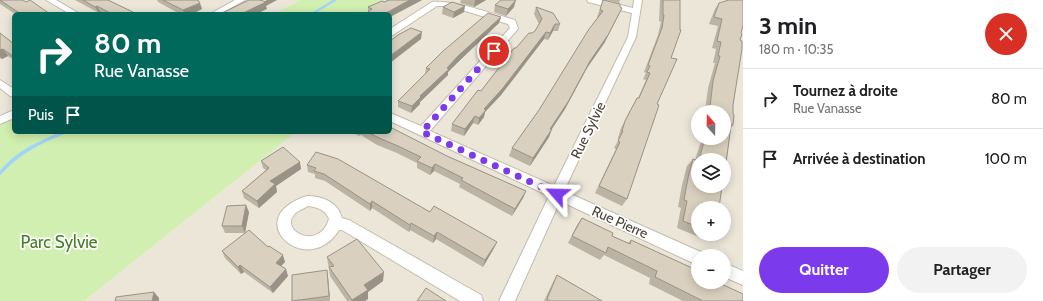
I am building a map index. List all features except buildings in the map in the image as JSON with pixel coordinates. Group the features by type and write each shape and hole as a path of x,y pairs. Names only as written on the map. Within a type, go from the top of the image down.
{"street":[{"path":"50,0 72,12"},
{"path":"218,12 241,0"},
{"path":"591,0 637,12"},
{"name":"Rue Sylvie","path":"508,301 632,37 638,0"},
{"path":"392,32 440,3 450,4 512,22 514,28 422,132"},
{"path":"0,83 12,92"},
{"path":"0,120 12,115"},
{"name":"Rue Pierre","path":"392,118 691,255"},
{"path":"334,224 344,224 475,301"},
{"path":"731,273 743,278"}],"shaded area":[{"path":"0,0 300,0 279,12 12,12 12,115 0,120"},
{"path":"385,0 743,0 743,301 84,301 293,134 392,134 392,12 365,12"}],"green space":[{"path":"300,0 385,0 365,12 279,12"},
{"name":"Parc Sylvie","path":"12,115 12,134 293,134 84,301 0,301 0,120"}],"waterway":[{"path":"315,12 335,0"},
{"path":"0,173 22,153 60,134"}],"route":[{"path":"494,51 422,132 557,194"}]}
